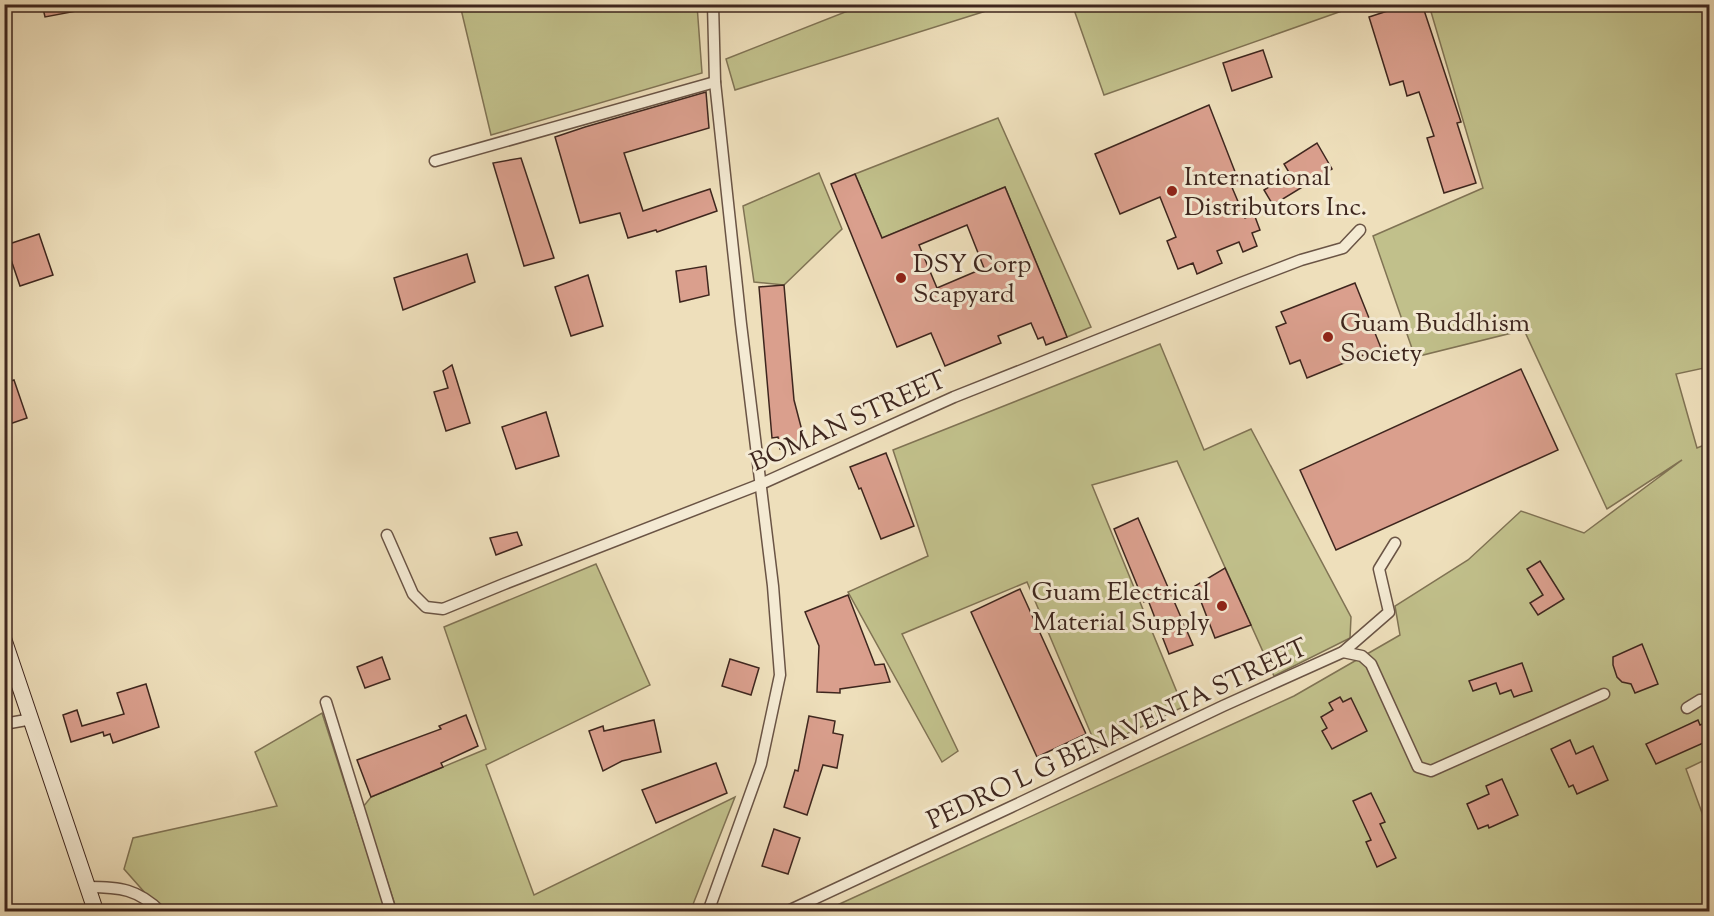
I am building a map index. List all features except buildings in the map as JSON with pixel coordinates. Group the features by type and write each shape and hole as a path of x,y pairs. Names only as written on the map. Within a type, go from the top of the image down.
{"main road":[{"path":"4,640 96,912"}],"street":[{"path":"708,912 761,764 780,675 774,586 715,82 713,4"},
{"path":"435,161 715,82"},
{"name":"BOMAN STREET","path":"387,535 413,594 426,607 443,609 761,484 954,397 1301,260 1343,248 1360,230"},
{"name":"PEDRO L G BENAVENTA STREET","path":"786,912 1222,706 1343,652 1389,612 1379,569 1395,543"},
{"path":"1343,652 1362,656 1371,664 1418,767 1431,771 1604,694"},
{"path":"1687,708 1700,700 1710,699"},
{"path":"326,702 391,912"},
{"path":"4,724 32,719"},
{"path":"88,887 106,887 137,894 147,899 161,912"}],"shaded area":[{"path":"1072,4 1359,4 1359,5 1104,95"},
{"path":"460,5 697,5 702,73 491,135"},
{"path":"858,5 1005,5 735,90 726,59 858,7"},
{"path":"1429,5 1709,5 1709,367 1676,374 1697,448 1709,443 1709,758 1686,769 1709,832 1709,911 822,912 1294,696 1400,635 1395,606 1468,560 1521,511 1584,533 1682,460 1607,509 1524,330 1415,357 1373,236 1483,188"},
{"path":"998,118 1091,327 1067,337 1005,187 882,238 855,174"},
{"path":"819,173 842,229 784,285 754,282 743,206"},
{"path":"1160,344 1204,450 1251,429 1351,617 1350,638 1274,676 1177,461 1092,485 1183,707 1097,748 1027,582 902,634 958,751 942,762 848,592 928,556 893,450"},
{"path":"596,564 650,685 486,765 534,895 735,797 690,912 397,911 363,807 371,797 486,749 444,627"},
{"path":"322,713 386,911 161,911 124,869 133,838 277,806 255,752"}],"place":[{"name":"International Distributors Inc.","path":"1172,191"},
{"name":"DSY Corp Scapyard","path":"901,278"},
{"name":"Guam Buddhism Society","path":"1328,337"},
{"name":"Guam Electrical Material Supply","path":"1222,606"}]}
